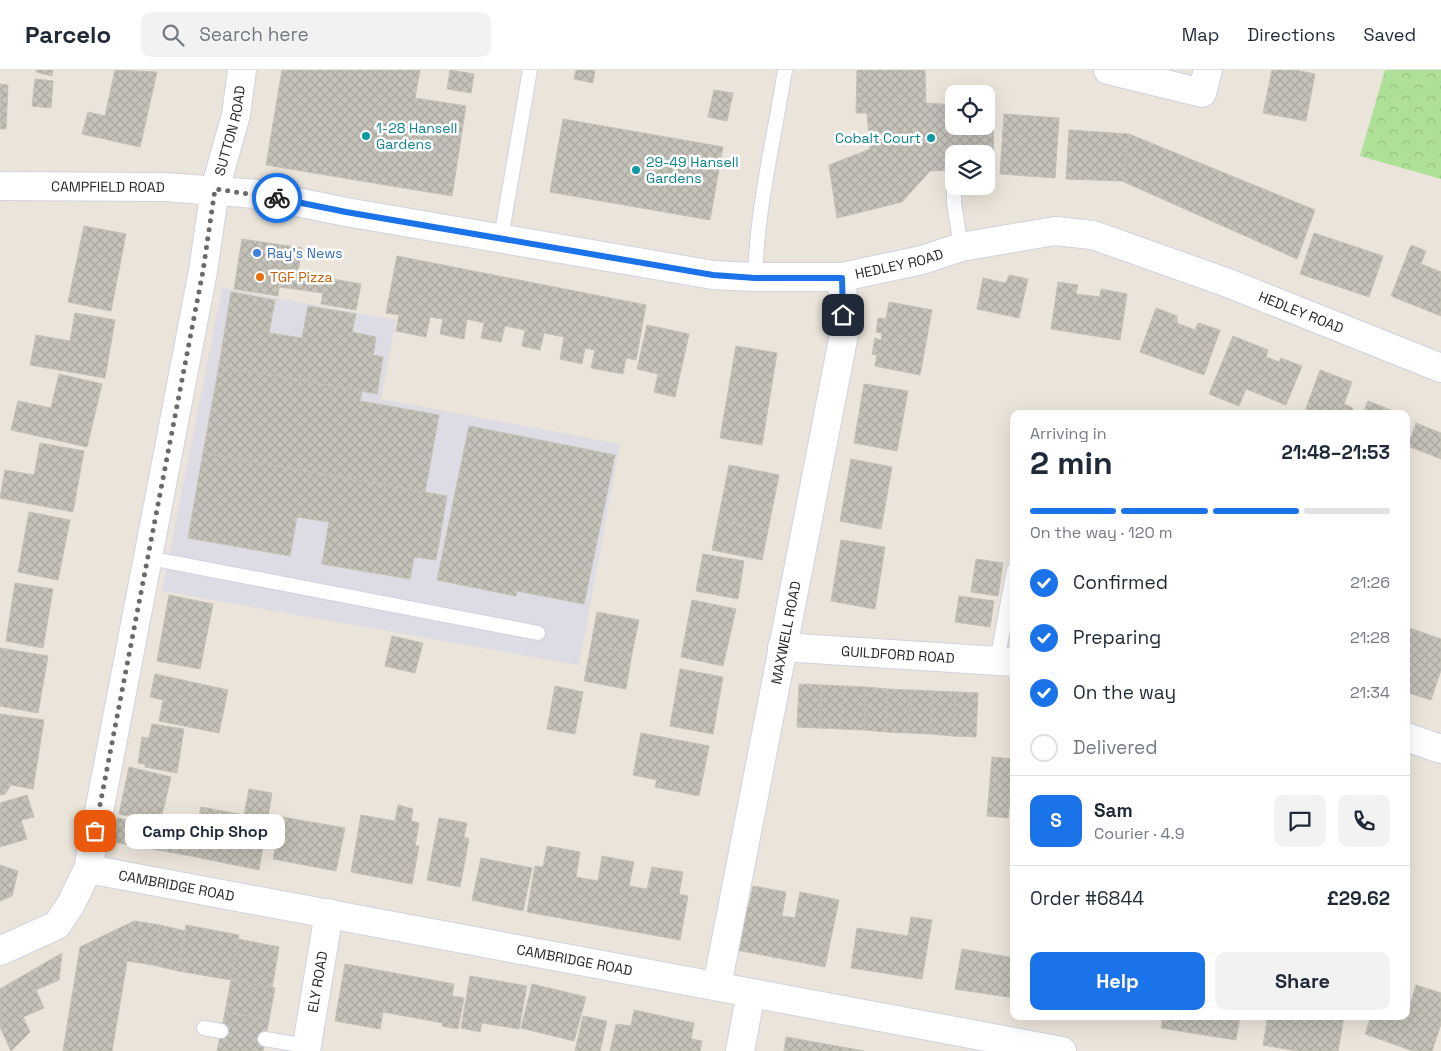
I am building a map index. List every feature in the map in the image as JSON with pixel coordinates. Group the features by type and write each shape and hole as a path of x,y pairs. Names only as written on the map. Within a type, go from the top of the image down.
{"street":[{"name":"SUTTON ROAD","path":"0,951 57,926 71,904 88,869 203,271 215,189 236,115 242,70"},
{"path":"1108,70 1202,93 1208,70"},
{"name":"CAMPFIELD ROAD","path":"0,186 215,189"},
{"name":"HEDLEY ROAD","path":"215,189 258,194 346,212 713,275 755,278 842,278 922,260 961,247 1055,231 1093,235 1228,283 1441,368"},
{"name":"MAXWELL ROAD","path":"718,986 782,646 844,334 842,278"},
{"name":"GUILDFORD ROAD","path":"782,646 1005,661"},
{"path":"1410,738 1441,749"},
{"name":"CAMBRIDGE ROAD","path":"88,869 1062,1051"},
{"name":"ELY ROAD","path":"306,1049 329,914"},
{"path":"740,1051 752,993"}],"lane":[{"path":"502,238 530,70"},
{"path":"755,278 758,227 785,70"},
{"path":"954,195 961,247"},
{"path":"149,558 538,633"},
{"path":"1005,661 1010,610"},
{"path":"204,1028 221,1031"},
{"path":"265,1039 306,1049"}],"shaded area":[{"path":"222,288 396,320 381,399 620,444 579,665 162,591"}],"green space":[{"path":"1385,70 1441,70 1441,179 1360,156"}],"building":[{"path":"36,70 53,70 52,76 36,72"},
{"path":"115,70 157,72 140,147 82,134 88,112 105,116"},
{"name":"1-28 Hansell Gardens","path":"282,70 420,70 415,98 466,106 452,196 266,165"},
{"path":"450,70 474,74 471,93 447,89"},
{"path":"576,70 595,70 593,83 574,79"},
{"name":"Cobalt Court","path":"857,70 925,70 926,103 945,104 945,135 993,135 994,145 945,145 945,170 930,171 902,202 837,218 829,165 870,149 867,113 856,113"},
{"path":"1272,70 1295,70 1315,74 1306,121 1263,113"},
{"path":"35,79 53,81 51,108 32,106"},
{"path":"0,84 8,85 6,129 0,129"},
{"path":"714,90 733,93 727,121 708,117"},
{"path":"1004,114 1059,118 1055,178 1000,174"},
{"name":"29-49 Hansell Gardens","path":"563,119 723,147 710,220 550,192"},
{"path":"1069,130 1129,134 1122,181 1066,179"},
{"path":"1129,134 1315,210 1297,259 1122,181"},
{"path":"84,226 126,234 111,311 68,302"},
{"path":"1314,233 1383,256 1369,297 1300,274"},
{"path":"242,239 302,248 298,273 361,284 356,310 321,304 323,293 279,287 278,296 234,289"},
{"path":"1411,245 1426,251 1421,264 1441,272 1441,316 1391,296"},
{"path":"397,256 646,305 636,360 626,358 623,374 591,368 595,350 585,348 582,364 560,359 564,337 544,333 540,350 522,346 525,330 505,326 501,342 481,338 484,323 467,319 464,339 440,334 443,319 430,317 426,337 396,331 399,315 386,313"},
{"path":"1009,275 1028,279 1019,318 977,309 983,278 1006,283"},
{"path":"1058,282 1078,285 1076,294 1100,297 1101,289 1127,294 1120,340 1051,329"},
{"path":"231,292 275,300 269,333 302,338 308,306 356,314 352,332 376,337 373,355 383,357 377,394 219,366"},
{"path":"889,302 932,310 920,375 875,366 877,355 872,354 875,338 881,340 882,333 876,332 878,318 886,319"},
{"path":"1156,308 1177,316 1177,323 1195,330 1198,323 1220,330 1204,375 1140,352"},
{"path":"75,313 115,320 105,378 30,365 36,335 70,341"},
{"path":"647,325 689,334 675,397 654,392 658,374 637,369"},
{"path":"1233,336 1268,350 1266,357 1279,362 1281,358 1302,366 1286,405 1246,389 1239,406 1209,394"},
{"path":"736,346 777,353 762,445 720,438"},
{"path":"219,366 362,391 360,401 439,415 425,492 203,453"},
{"path":"1320,370 1352,382 1344,404 1353,408 1352,410 1305,410"},
{"path":"59,374 102,384 87,447 11,430 18,401 51,408"},
{"path":"864,384 908,391 897,451 854,443"},
{"path":"1368,401 1391,410 1365,410"},
{"path":"1416,423 1441,433 1441,459 1410,447 1410,440"},
{"path":"469,426 615,455 584,604 517,591 516,596 437,580"},
{"path":"40,443 84,451 73,512 0,498 5,470 34,475"},
{"path":"203,453 447,496 436,560 414,557 410,579 322,564 329,522 297,517 290,556 188,538"},
{"path":"851,459 892,467 881,529 840,521"},
{"path":"729,465 779,475 768,530 718,520"},
{"path":"29,512 70,520 58,580 18,572"},
{"path":"718,520 768,530 762,560 712,550"},
{"path":"841,540 885,547 875,609 831,601"},
{"path":"703,554 744,561 738,599 696,591"},
{"path":"976,559 1003,563 998,596 971,592"},
{"path":"15,583 53,589 43,648 6,641"},
{"path":"169,595 213,604 200,669 157,661"},
{"path":"959,596 994,601 990,627 955,622"},
{"path":"692,600 736,609 723,666 681,657"},
{"path":"597,612 639,620 632,653 591,645"},
{"path":"1410,628 1441,639 1441,670 1431,700 1410,693"},
{"path":"392,636 423,643 415,673 385,666"},
{"path":"591,645 632,653 626,689 584,681"},
{"path":"0,648 48,656 38,713 0,706"},
{"path":"680,669 723,677 713,734 670,726"},
{"path":"155,674 228,690 219,733 159,721 163,700 150,697"},
{"path":"799,684 822,685 819,728 797,727"},
{"path":"822,685 844,686 841,729 819,728"},
{"path":"555,686 583,692 575,734 547,729"},
{"path":"844,686 866,687 864,730 841,729"},
{"path":"866,687 888,689 886,732 864,730"},
{"path":"888,689 911,690 909,733 886,732"},
{"path":"911,690 933,691 931,734 909,733"},
{"path":"933,691 956,692 953,736 931,734"},
{"path":"956,692 978,693 976,737 953,736"},
{"path":"0,714 44,720 33,789 11,785 5,794 0,795"},
{"path":"152,724 184,729 177,773 145,767 145,764 138,763 142,737 149,738"},
{"path":"641,733 709,746 699,796 655,787 657,780 633,775"},
{"path":"992,757 1010,759 1008,818 987,816"},
{"path":"129,767 171,777 160,823 119,814"},
{"path":"249,789 272,793 259,870 191,856 201,807 244,815"},
{"path":"27,795 34,817 21,820 27,839 0,847 0,803"},
{"path":"398,805 413,809 411,821 419,823 415,846 419,846 412,884 351,872 361,815 395,821"},
{"path":"282,817 345,828 336,871 273,859"},
{"path":"117,818 196,832 191,856 113,842"},
{"path":"439,818 467,823 464,837 469,839 460,887 427,880"},
{"path":"547,846 580,852 576,877 598,881 602,856 634,862 629,886 647,889 652,867 683,872 679,894 688,896 680,940 527,912 535,866 543,867"},
{"path":"481,858 532,868 523,911 472,900"},
{"path":"0,865 18,871 12,896 0,901"},
{"path":"753,886 786,892 782,916 795,918 800,892 839,900 825,967 736,950 744,904 749,905"},
{"path":"911,917 932,920 922,979 851,968 857,928 908,936"},
{"path":"134,921 112,1051 63,1051 80,947"},
{"path":"134,921 160,925 153,965 127,961"},
{"path":"160,925 185,931 178,971 153,965"},
{"path":"186,925 239,935 231,980 178,971"},
{"path":"238,939 279,947 272,988 231,980"},
{"path":"962,949 1010,957 1010,997 955,989"},
{"path":"62,953 59,980 36,990 44,1008 23,1017 30,1032 11,1051 0,1027 0,989"},
{"path":"345,964 454,984 452,996 464,998 458,1029 442,1026 443,1023 383,1012 380,1029 335,1021"},
{"path":"470,976 527,986 519,1029 482,1023 480,1032 461,1028"},
{"path":"231,980 275,988 269,1020 225,1012"},
{"path":"532,984 586,997 574,1041 521,1028"},
{"path":"1416,985 1441,993 1441,1024 1432,1051 1413,1051 1365,1034 1370,1020 1410,1020 1410,1005"},
{"path":"634,1010 694,1023 691,1039 702,1041 700,1051 610,1051 616,1024 631,1026"},
{"path":"225,1012 269,1020 263,1051 217,1051"},
{"path":"583,1016 607,1021 600,1051 575,1051"},
{"path":"1162,1020 1239,1020 1236,1040 1161,1028"},
{"path":"1267,1020 1343,1020 1338,1051 1297,1051 1263,1045"},
{"path":"786,1037 864,1051 784,1051"}],"way so far":[{"path":"95,831 203,271 215,189 277,198"}],"place":[{"name":"1-28 Hansell Gardens","path":"366,136"},
{"name":"Cobalt Court","path":"931,138"},
{"name":"29-49 Hansell Gardens","path":"636,170"},
{"name":"Ray's News","path":"257,253"},
{"name":"TGF Pizza","path":"260,277"},
{"name":"Camp Chip Shop","path":"95,831"}],"route":[{"path":"277,198 346,212 713,275 755,278 842,278 843,315"}]}
